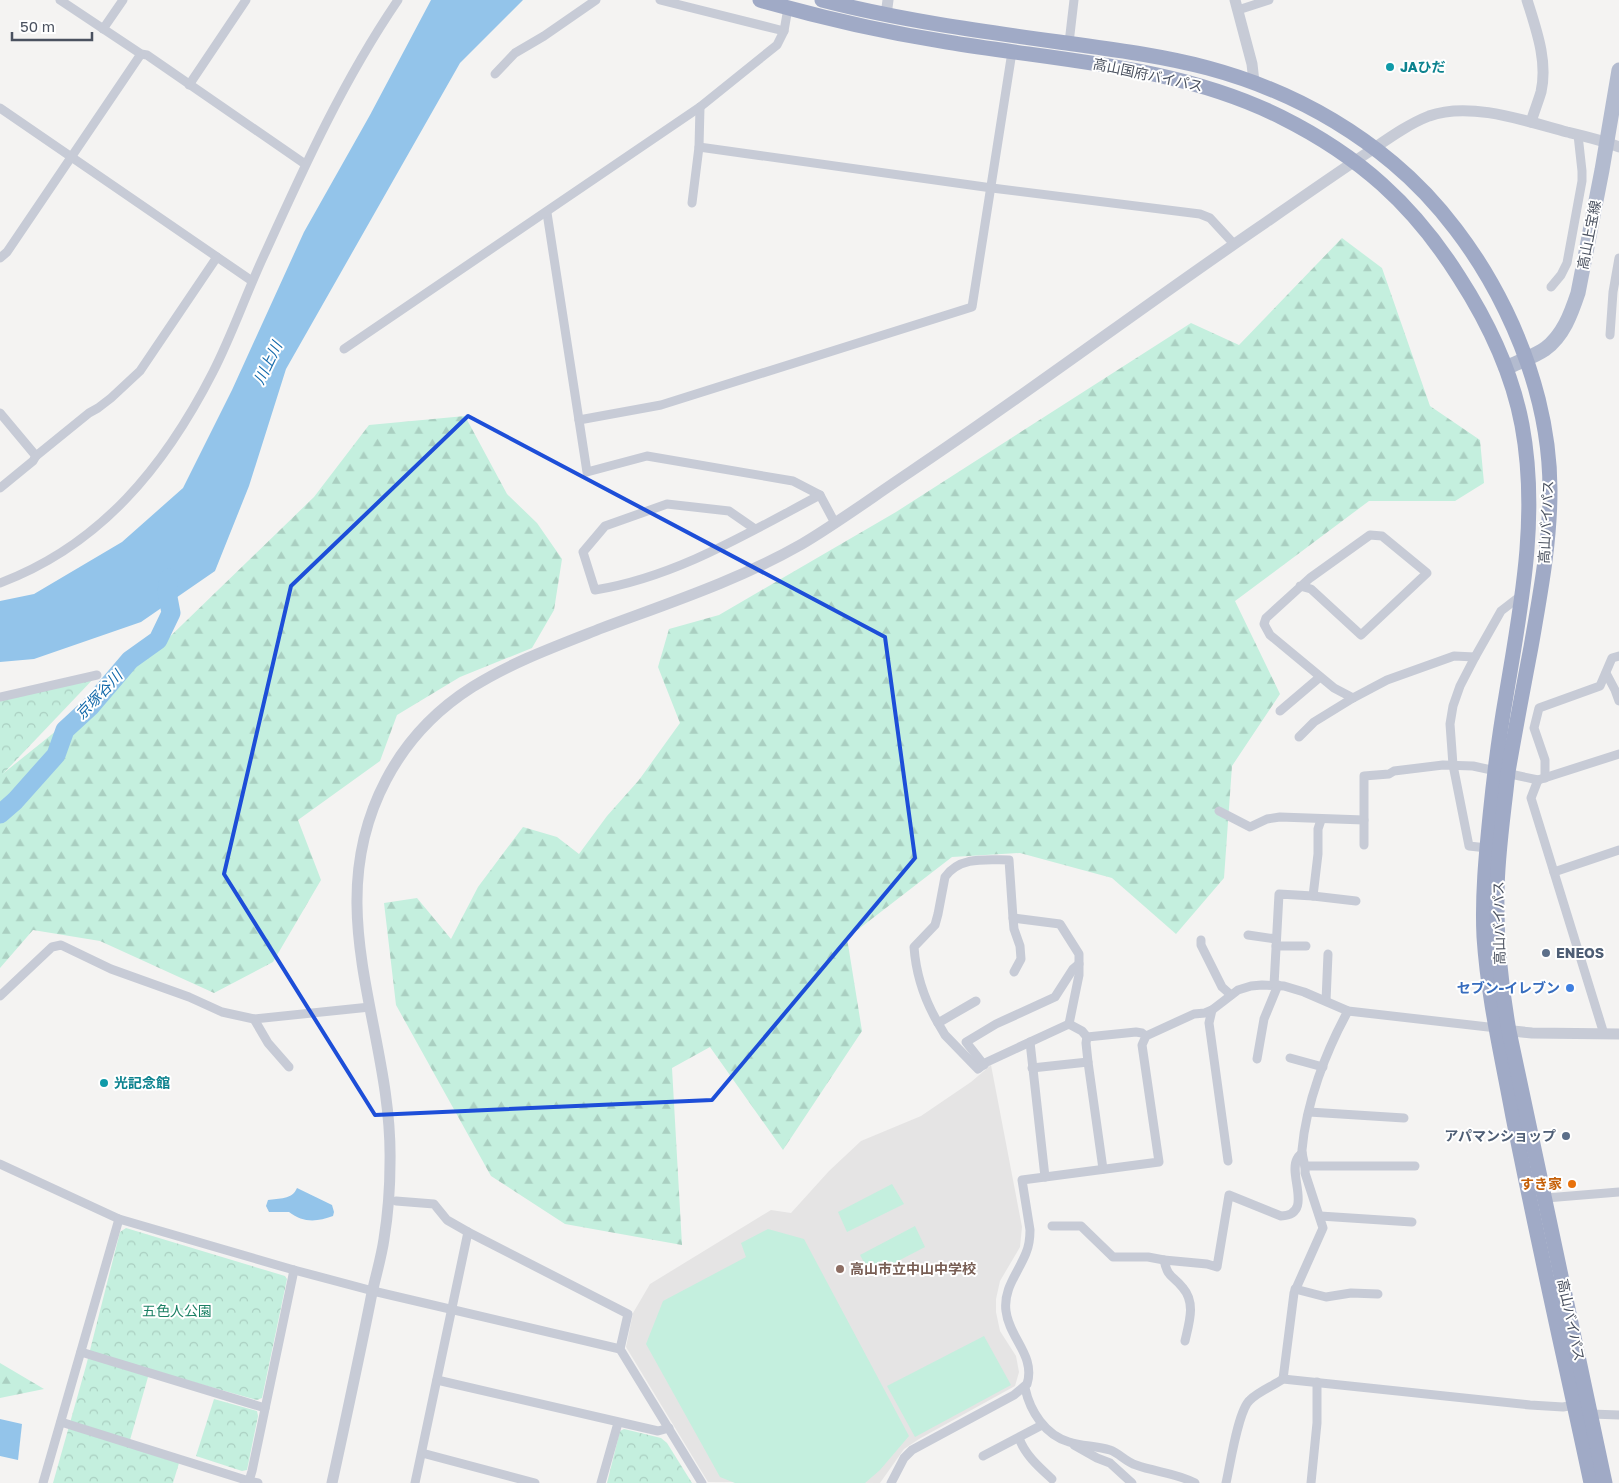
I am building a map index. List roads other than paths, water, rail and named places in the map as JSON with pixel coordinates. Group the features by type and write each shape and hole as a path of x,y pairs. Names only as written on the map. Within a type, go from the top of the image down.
{"highway":[{"name":"高山国府バイパス","path":"760,0 884,31 1151,73 1205,86 1277,115 1327,142 1355,161 1397,197 1433,238 1468,291 1506,368"},
{"name":"高山国府バイパス","path":"822,0 887,7 950,26 1180,61 1254,82 1304,104 1374,148 1396,165 1418,186 1457,232 1492,285 1507,314 1526,359"},
{"name":"高山バイパス","path":"1526,359 1540,411 1547,453 1550,488 1549,524 1540,596 1487,848 1484,893 1486,967 1546,1198 1605,1483"},
{"name":"高山バイパス","path":"1506,368 1522,423 1527,461 1529,519 1524,593 1502,771 1496,893 1503,1030 1522,1160 1590,1483"}],"main road":[{"name":"高山上宝線","path":"1506,368 1544,350 1552,343 1560,333 1573,309 1578,293 1602,170 1619,70"}],"street":[{"path":"60,0 141,54 147,55 305,164"},
{"path":"103,29 123,0"},
{"path":"189,85 246,0"},
{"path":"0,582 40,566 80,541 108,517 144,478 178,432 213,372 305,164 346,84 398,0"},
{"path":"495,74 515,54 596,0"},
{"path":"660,0 784,31"},
{"path":"1069,43 1074,0"},
{"path":"1254,82 1252,64 1236,5 1268,0"},
{"path":"1528,0 1540,43 1542,60 1540,92 1531,122"},
{"path":"344,349 700,108 777,45 784,31 788,8"},
{"path":"579,420 661,405 972,307 1012,52"},
{"path":"0,258 7,252 141,54"},
{"path":"0,108 252,281"},
{"path":"692,203 699,147 700,108"},
{"path":"332,1483 384,1242 389,1200 390,1142 384,1080 359,948 356,923 357,877 369,820 384,782 421,729 458,697 494,673 571,640 759,566 799,545 835,523 1038,384 1234,244 1410,125 1441,113 1468,110 1531,122 1619,147"},
{"path":"1551,287 1561,275 1567,263 1582,181 1578,134"},
{"path":"699,147 992,188 1200,214 1210,218 1217,224 1234,244"},
{"path":"547,213 587,472 648,456 793,481 820,495 835,523"},
{"path":"0,488 140,371 217,257"},
{"path":"1610,335 1619,258"},
{"path":"0,413 36,456"},
{"path":"755,529 729,511 667,504 605,526 583,552 596,590 617,586 681,566 755,529 820,495"},
{"path":"1300,586 1311,589 1361,635 1427,573 1382,536 1370,536 1310,578 1300,586 1266,618 1264,624 1270,635 1334,688 1353,698"},
{"path":"1487,848 1469,846 1453,765 1450,724 1453,706 1460,686 1475,656 1501,610 1524,593"},
{"path":"1299,737 1314,722 1387,680 1454,656 1475,656"},
{"path":"1604,1034 1531,798 1542,779 1545,760 1534,728 1539,708 1600,686 1612,658 1619,656"},
{"path":"1606,673 1616,690 1619,701"},
{"path":"0,697 97,675"},
{"path":"1280,711 1320,677"},
{"path":"1364,845 1364,776 1453,765 1473,766 1542,779 1619,754"},
{"path":"1219,811 1250,827 1267,819 1280,817 1321,820 1364,820"},
{"path":"1313,896 1318,854 1318,829 1321,820"},
{"path":"1554,872 1619,850"},
{"path":"1014,972 1021,959 1020,946 1014,928 1009,860 967,861 948,872 945,877 935,925 914,948 916,969 925,1000 945,1035 978,1069 984,1064 1069,1024"},
{"path":"1257,1059 1264,1019 1276,985 1279,894 1356,901"},
{"path":"1013,918 1060,924 1079,954 1079,975 1069,1024"},
{"path":"1248,935 1276,942 1306,946"},
{"path":"1201,940 1201,945 1222,987 1231,995"},
{"path":"0,996 52,947 61,945 111,970 189,997 222,1012 254,1019 370,1007"},
{"path":"1326,1001 1328,954"},
{"path":"984,1064 966,1042 996,1024 1055,997 1079,964"},
{"path":"891,1483 904,1458 912,1450 1025,1388 1029,1380 1029,1366 1022,1348 1009,1325 1005,1303 1010,1282 1027,1252 1030,1238 1022,1180 1159,1162 1142,1045 1146,1036 1194,1014 1212,1010 1238,990 1251,986 1276,985 1304,992 1348,1010 1532,1033 1619,1034"},
{"path":"938,1023 976,1001"},
{"path":"1212,1010 1209,1023 1228,1161"},
{"path":"1284,1379 1295,1289 1323,1228 1306,1179 1302,1152 1309,1112 1323,1067 1332,1040 1348,1010"},
{"path":"254,1019 268,1043 289,1067"},
{"path":"1069,1024 1082,1031 1087,1037 1088,1062 1102,1169"},
{"path":"1087,1037 1136,1032 1146,1036"},
{"path":"1030,1042 1045,1177"},
{"path":"1290,1058 1323,1067"},
{"path":"1032,1068 1088,1062"},
{"path":"1309,1112 1404,1118"},
{"path":"1052,1226 1081,1226 1113,1257 1148,1257 1207,1264 1217,1267 1229,1195 1281,1216 1294,1212 1298,1202 1295,1172 1296,1159 1302,1152"},
{"path":"0,1164 119,1220 373,1291 620,1349"},
{"path":"1305,1166 1414,1166"},
{"path":"1546,1198 1619,1192"},
{"path":"396,1201 434,1204 447,1220 468,1232 628,1314 620,1349 702,1483"},
{"path":"1320,1216 1412,1222"},
{"path":"43,1483 119,1220"},
{"path":"415,1483 468,1232"},
{"path":"1164,1260 1168,1274 1184,1288 1190,1302 1190,1317 1185,1341"},
{"path":"248,1481 252,1471 294,1270"},
{"path":"1295,1289 1326,1297 1351,1293 1378,1294"},
{"path":"80,1352 265,1408"},
{"path":"1226,1483 1240,1418 1245,1405 1255,1396 1284,1379 1530,1405 1563,1407 1574,1405"},
{"path":"437,1380 658,1432 669,1428"},
{"path":"1311,1483 1318,1423 1317,1382"},
{"path":"1025,1388 1027,1397 1042,1424 1067,1442 1110,1463 1132,1483"},
{"path":"1591,1414 1619,1415"},
{"path":"61,1422 258,1483"},
{"path":"601,1483 618,1423"},
{"path":"984,1456 1042,1424"},
{"path":"1019,1438 1034,1462 1052,1479"},
{"path":"1067,1442 1112,1451 1124,1460 1136,1465 1178,1476 1194,1483"},
{"path":"422,1453 535,1483"}],"water":[{"name":"川上川","path":"431,0 523,0 460,63 286,369 249,486 215,571 141,622 34,659 0,662 0,601 34,594 122,542 183,488 232,390 304,232 370,115"},
{"path":"297,1188 332,1205 333,1216 305,1220 289,1212 269,1212 266,1206 268,1200 289,1197"},
{"path":"0,1419 22,1424 18,1460 0,1456"}],"waterway":[{"name":"京塚谷川","path":"0,814 15,801 56,755 65,730 90,707 130,660 158,640 171,613 167,592 169,578"}],"place":[{"name":"JAひだ","path":"1390,67"},
{"name":"ENEOS","path":"1546,953"},
{"name":"セブン-イレブン","path":"1570,988"},
{"name":"光記念館","path":"104,1083"},
{"name":"アパマンショップ","path":"1566,1136"},
{"name":"すき家","path":"1572,1184"},
{"name":"高山市立中山中学校","path":"840,1269"}],"park label":[{"name":"五色人公園","path":"177,1311"}]}
